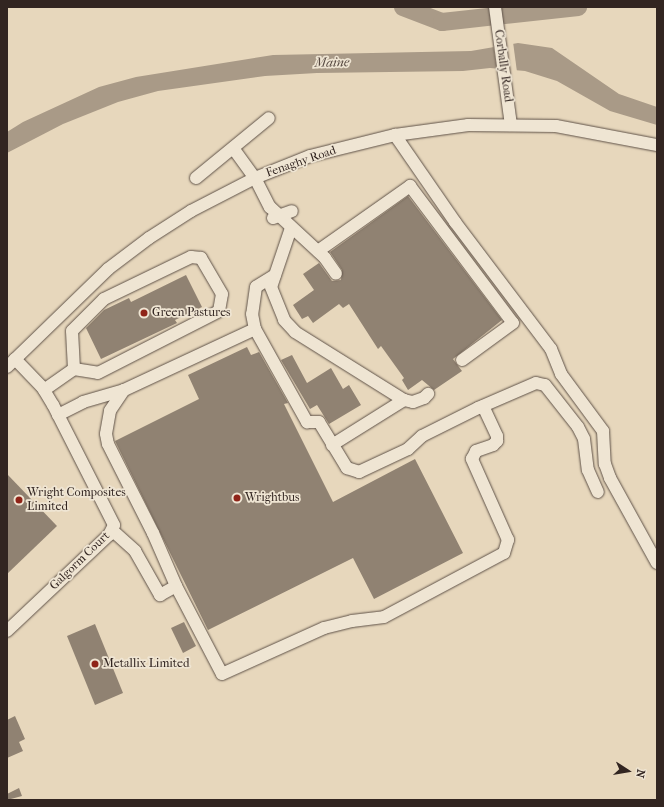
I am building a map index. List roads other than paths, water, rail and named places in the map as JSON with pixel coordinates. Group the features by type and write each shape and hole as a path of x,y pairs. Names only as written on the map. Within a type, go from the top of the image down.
{"street":[{"name":"Corbally Road","path":"495,8 511,125"},
{"path":"196,178 269,118"},
{"name":"Fenaghy Road","path":"11,363 108,269 149,238 191,211 255,178 310,156 395,135 468,126 556,126 657,145"},
{"path":"395,135 455,222 551,349 561,374 603,430 605,464 610,478 657,563"},
{"path":"232,148 255,178 276,217 318,251 336,274"},
{"path":"318,251 410,186 512,323 462,360"},
{"path":"276,217 292,211"},
{"path":"291,228 271,287 273,297 284,320 296,332 404,400 413,402 424,398 428,394"},
{"path":"44,390 74,369 98,373 218,311 222,294 201,258 192,257 104,299 72,331 74,369"},
{"path":"275,275 256,287 252,314 255,329 307,422 319,422 347,468 359,472 408,449 422,436 483,406 536,383 545,385 578,427 584,439 588,470 598,492"},
{"path":"58,415 83,402 124,390 255,329"},
{"name":"Galgorm Court","path":"7,631 113,531 113,522 44,390 11,363"},
{"path":"124,390 110,411 106,434 108,444 176,586 222,674 324,628 352,621 384,617 504,553 508,540 472,459 476,451 493,445 497,441 497,436 483,406"},
{"path":"332,445 404,400"},
{"path":"113,531 135,551 160,595 176,586"}],"water":[{"name":"Maine","path":"518,43 552,48 619,94 657,107 657,125 610,111 557,81 525,71 490,68 463,71 317,73 265,76 158,91 118,102 63,124 7,153 7,132 23,122 99,87 136,77 273,55 471,51"}],"waterway":[{"path":"403,7 442,22 578,7"}],"place":[{"name":"Green Pastures","path":"144,313"},
{"name":"Wrightbus","path":"237,498"},
{"name":"Wright Composites Limited","path":"19,500"},
{"name":"Metallix Limited","path":"95,664"}]}
